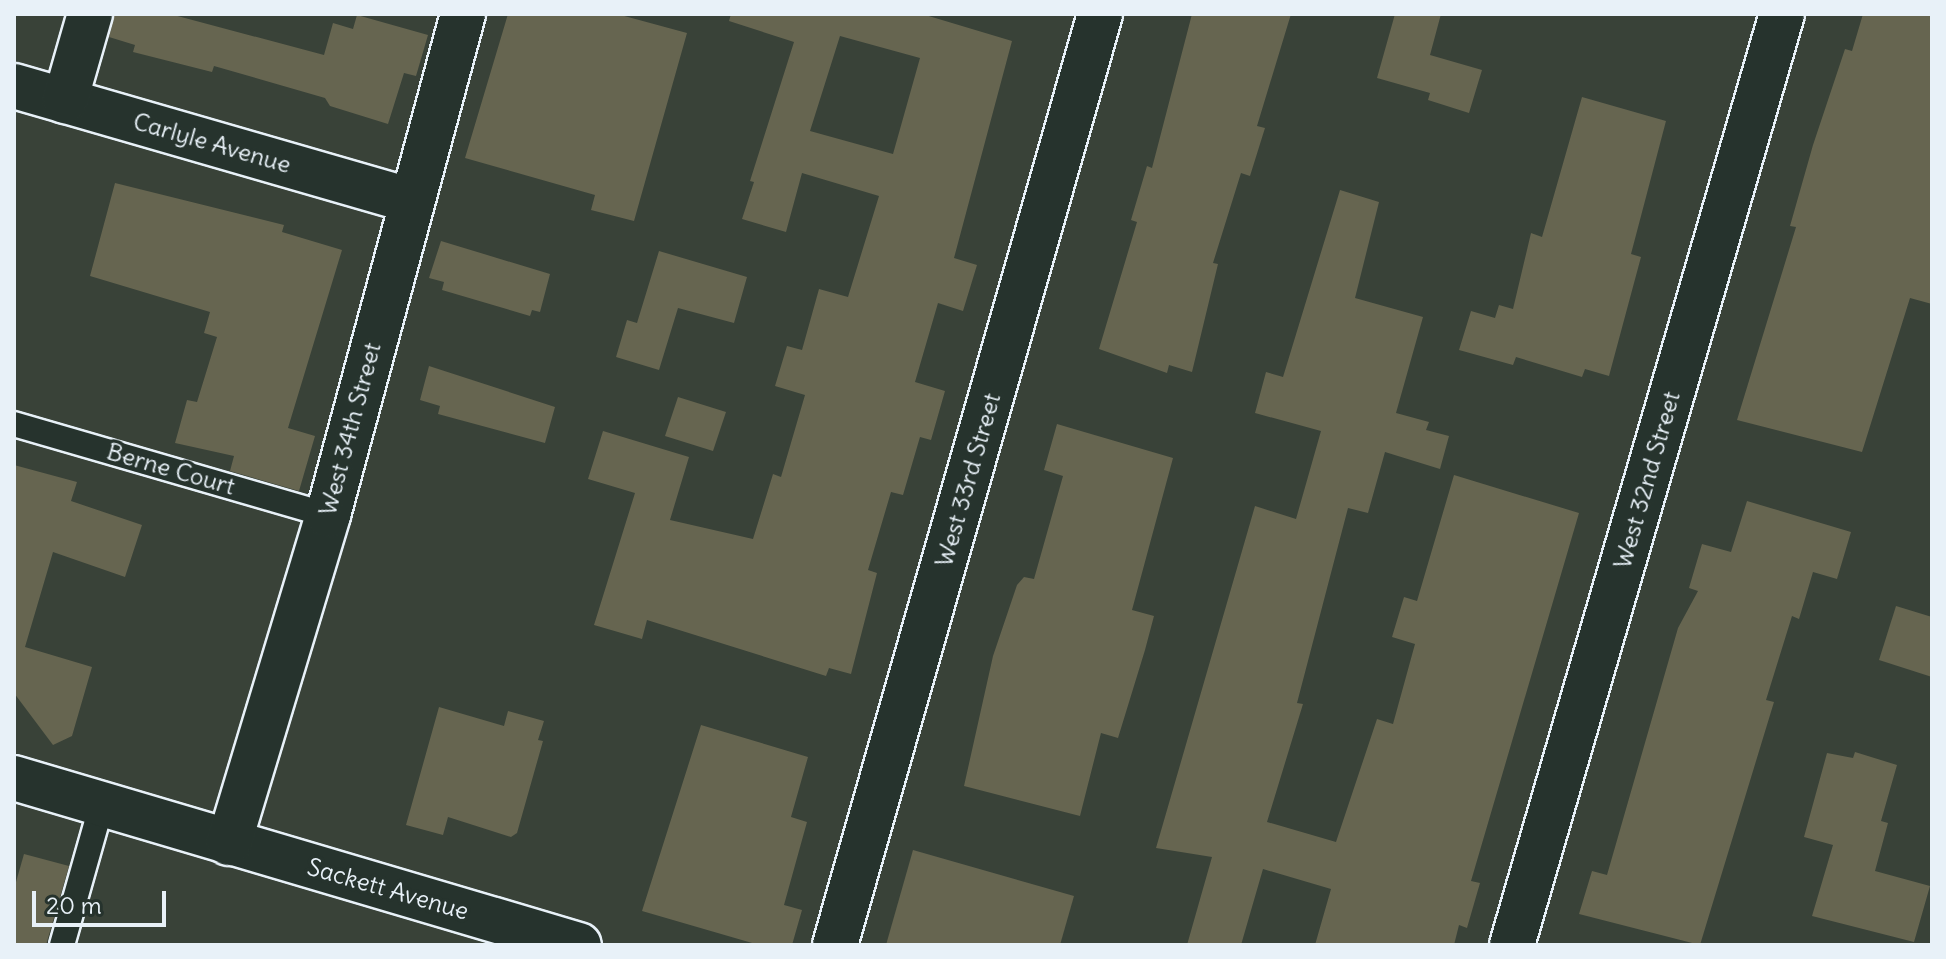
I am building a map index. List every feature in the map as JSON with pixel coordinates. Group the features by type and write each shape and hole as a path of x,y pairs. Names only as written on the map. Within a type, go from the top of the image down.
{"street":[{"path":"65,101 90,14"},
{"name":"West 34th Street","path":"229,843 328,515 410,200 463,14"},
{"name":"West 33rd Street","path":"835,945 1100,14"},
{"name":"West 32nd Street","path":"1512,945 1782,14"},
{"name":"Carlyle Avenue","path":"14,86 410,200"},
{"name":"Sackett Avenue","path":"14,778 579,945"}],"lane":[{"name":"Berne Court","path":"14,424 328,515"},
{"path":"62,945 102,804"}],"building":[{"path":"114,14 170,14 324,55 333,23 353,29 357,15 428,35 416,76 404,73 388,124 330,106 325,98 214,66 212,72 133,52 135,45 109,37"},
{"path":"508,14 617,14 687,33 634,221 591,210 595,195 465,158"},
{"path":"731,14 922,14 1012,41 954,258 977,265 963,311 938,303 915,382 945,391 931,440 920,437 903,495 891,492 868,570 877,573 851,674 829,668 826,676 647,620 642,639 594,625 635,493 588,479 603,431 689,457 670,520 753,539 773,474 781,477 805,395 775,386 787,346 802,350 819,289 848,297 879,196 802,173 786,232 742,219 754,182 750,181 794,42 729,21","holes":["840,36 920,58 893,154 810,131"]},
{"path":"1192,14 1291,14 1257,126 1265,128 1250,176 1241,173 1213,263 1218,264 1192,372 1169,365 1167,373 1099,349 1137,222 1131,220 1147,166 1152,168"},
{"path":"1395,14 1441,14 1430,55 1482,70 1469,113 1428,100 1430,93 1377,78"},
{"path":"1863,14 1932,14 1932,304 1910,298 1862,452 1737,420 1796,227 1790,226 1813,145 1845,49 1852,51"},
{"path":"1582,97 1666,121 1631,254 1641,257 1609,376 1585,369 1582,377 1516,357 1513,365 1459,350 1471,311 1495,318 1499,305 1513,309 1531,233 1542,237"},
{"path":"115,183 284,225 282,232 342,250 288,428 315,436 299,491 230,471 234,456 175,443 187,400 197,402 217,337 204,333 210,312 90,276"},
{"path":"1340,190 1379,202 1355,298 1423,317 1396,413 1429,422 1426,430 1449,436 1440,469 1385,452 1368,513 1348,508 1297,703 1303,704 1267,822 1336,842 1377,719 1393,724 1415,644 1392,637 1404,597 1417,601 1454,475 1579,513 1471,881 1480,883 1467,928 1459,925 1454,945 1315,945 1331,889 1263,869 1241,945 1187,945 1212,857 1156,848 1255,506 1296,519 1321,431 1255,413 1266,372 1283,377"},
{"path":"441,241 550,274 540,312 532,310 530,316 442,290 444,282 429,278"},
{"path":"659,251 747,277 734,323 678,308 659,370 616,357 627,320 637,323"},
{"path":"429,366 555,407 545,443 438,414 440,406 420,400"},
{"path":"678,397 726,412 713,451 665,436"},
{"path":"1057,424 1173,458 1132,610 1154,616 1118,738 1101,733 1080,816 964,786 993,656 1017,585 1024,577 1034,579 1063,476 1044,470"},
{"path":"14,465 77,482 71,501 142,525 125,577 53,552 25,647 92,667 72,736 53,745 14,693"},
{"path":"1747,501 1851,532 1837,579 1813,572 1799,619 1792,616 1766,700 1774,702 1700,945 1579,914 1592,871 1607,875 1678,628 1698,591 1689,588 1702,544 1731,552"},
{"path":"1896,606 1932,617 1932,677 1879,660"},
{"path":"439,707 504,726 508,711 544,721 538,740 543,741 517,833 511,837 448,817 443,835 406,825"},
{"path":"701,725 808,757 791,817 807,822 784,905 802,910 792,945 759,945 642,911"},
{"path":"1855,752 1897,765 1881,821 1888,823 1875,871 1930,886 1914,942 1812,916 1833,845 1804,837 1827,753 1853,758"},
{"path":"913,850 1074,896 1060,945 886,945"},
{"path":"24,854 69,866 46,945 14,945 14,889"}]}
